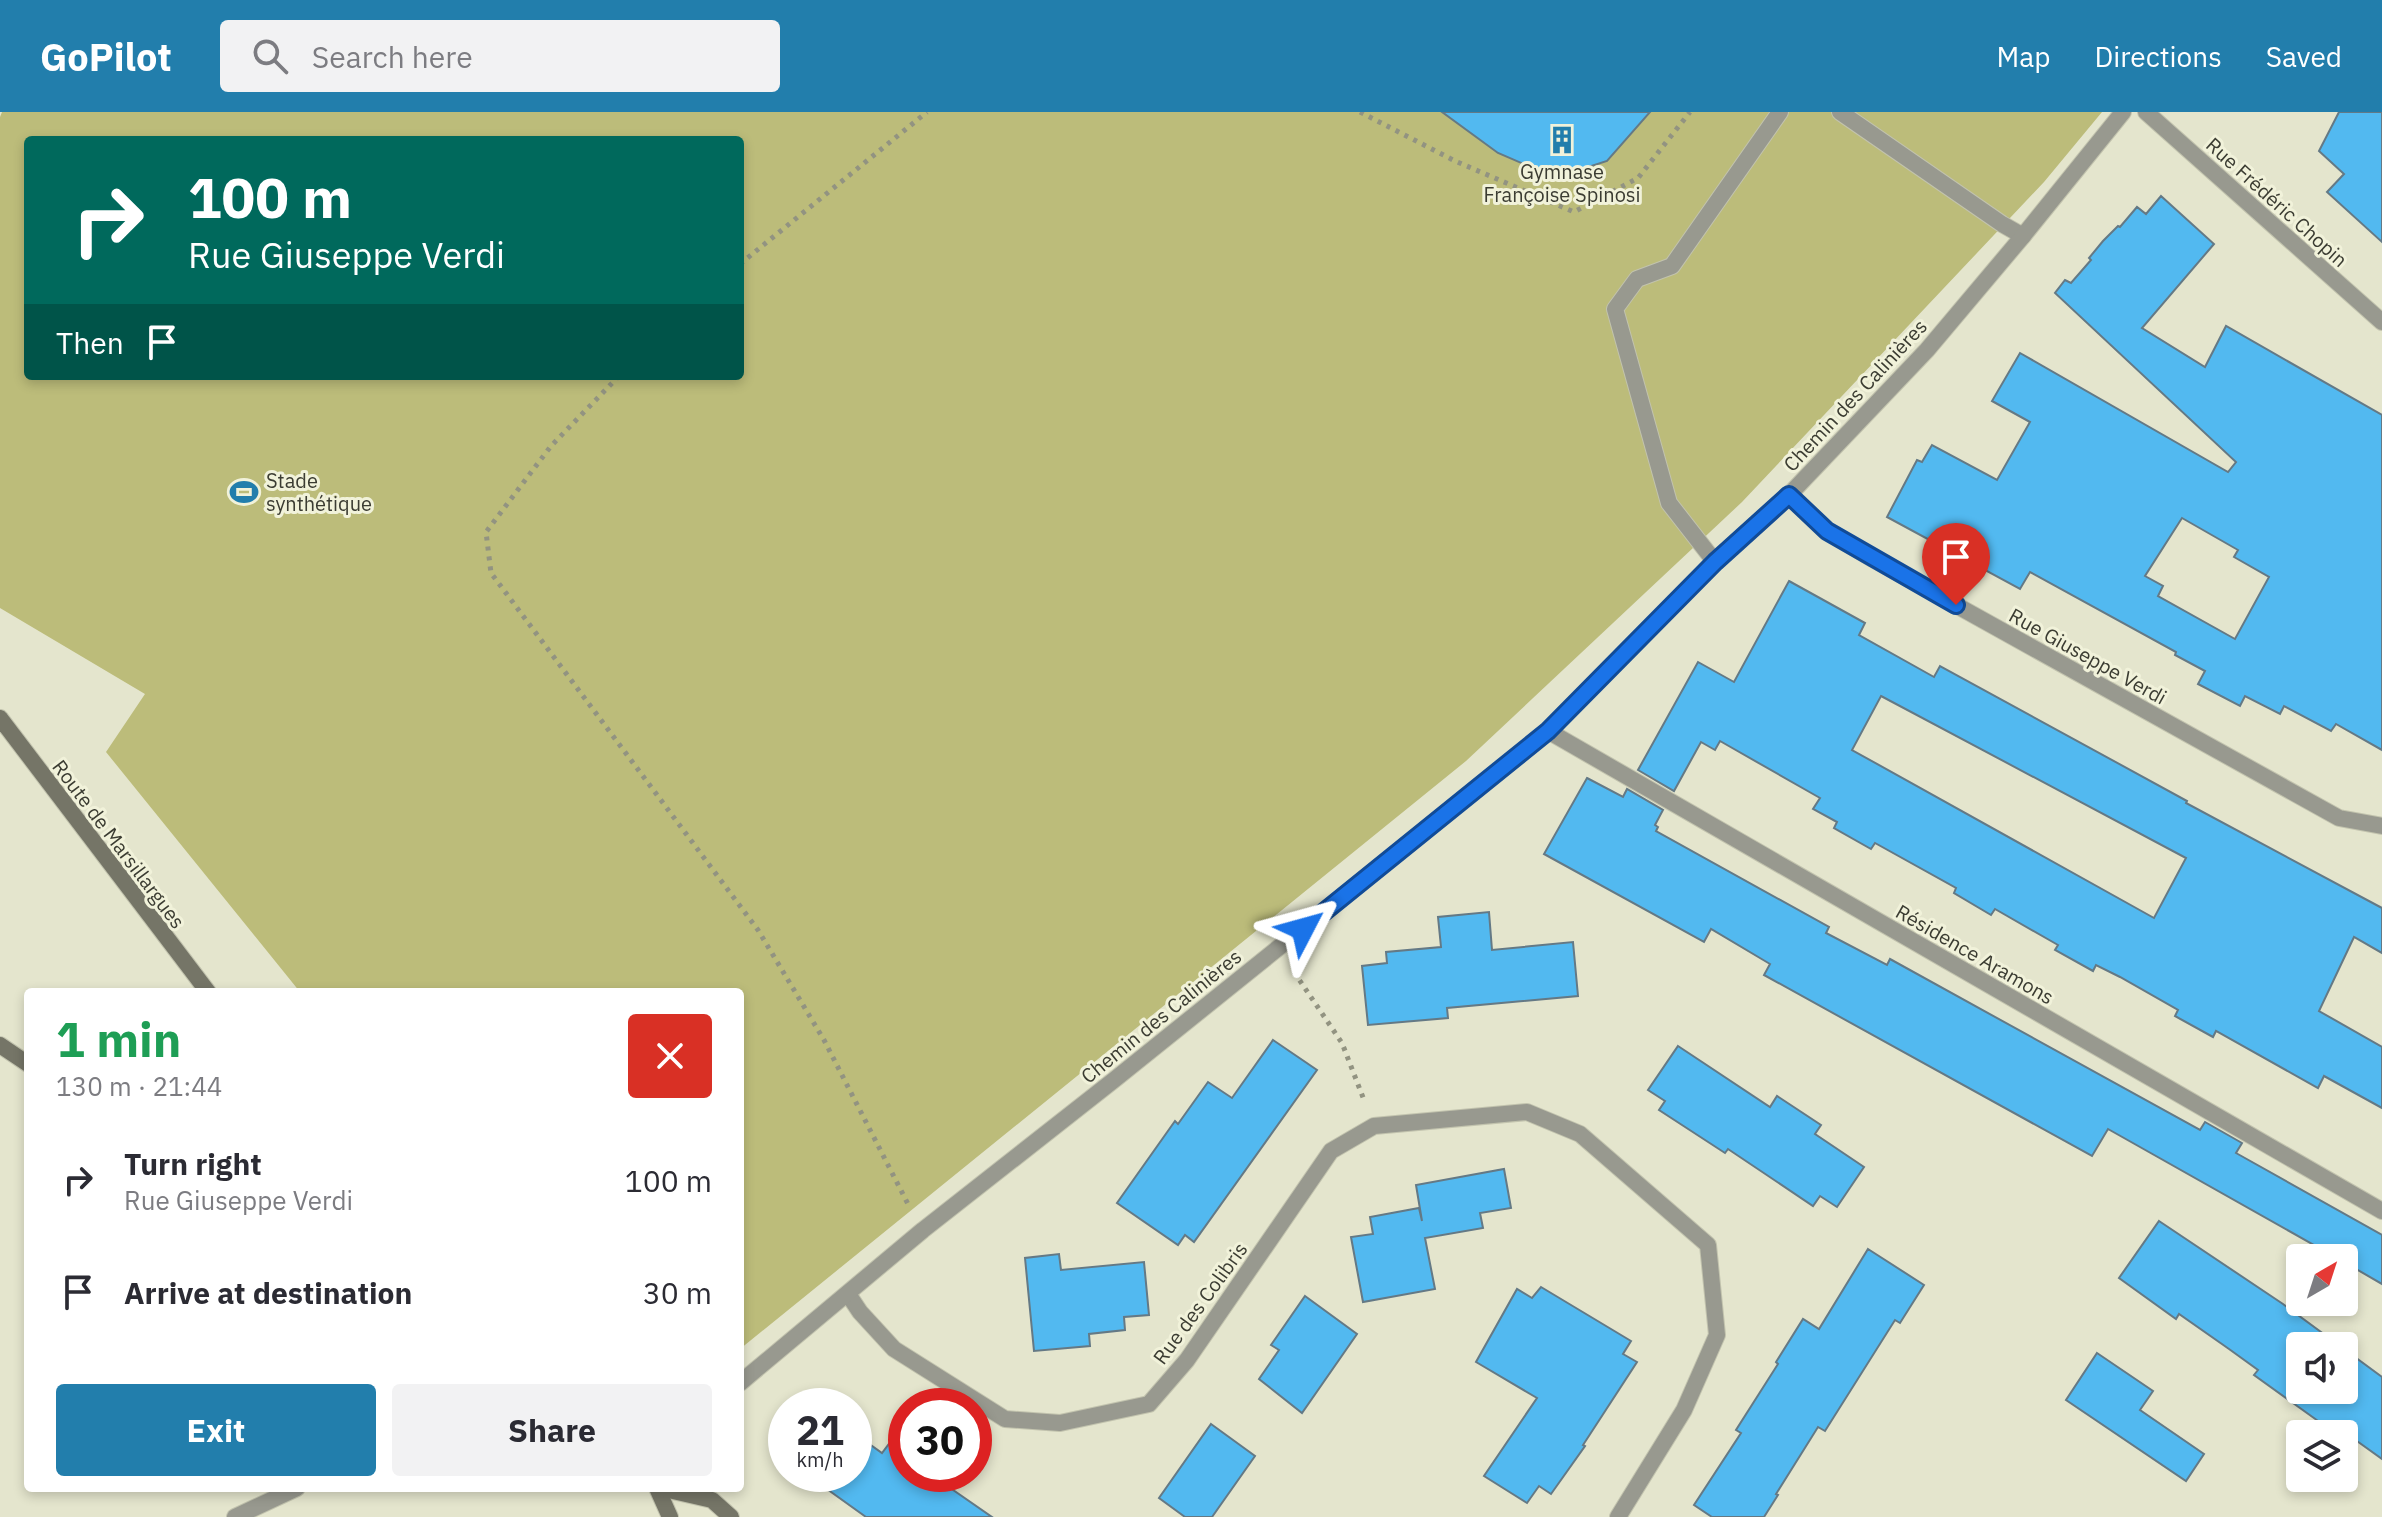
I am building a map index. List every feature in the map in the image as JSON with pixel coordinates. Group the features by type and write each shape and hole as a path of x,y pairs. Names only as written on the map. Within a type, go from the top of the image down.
{"main road":[{"name":"Route de Marsillargues","path":"0,718 205,988"},
{"path":"0,1046 24,1061"},
{"path":"661,1492 670,1517"},
{"path":"677,1492 712,1500 731,1517"}],"street":[{"path":"1715,562 1669,503 1615,309 1637,279 1672,266 1780,112"},
{"path":"1840,112 2023,236"},
{"name":"Chemin des Calinières","path":"744,1380 923,1230 1548,731 1715,562 1789,495 1927,350 2123,112"},
{"name":"Rue Frédéric Chopin","path":"2146,112 2382,322"},
{"name":"Rue Giuseppe Verdi","path":"1789,495 1827,531 1887,567 2339,818 2382,826"},
{"name":"Résidence Aramons","path":"1548,731 2382,1211"},
{"name":"Rue des Colibris","path":"848,1294 894,1349 1005,1419 1060,1423 1149,1404 1187,1360 1331,1151 1374,1126 1527,1112 1580,1134 1708,1245 1717,1335 1684,1410 1618,1517"},
{"path":"235,1517 288,1492"}],"path":[{"path":"744,261 927,112"},
{"path":"1360,112 1455,161 1574,212 1638,178 1690,112"},
{"path":"615,380 551,446 486,532 491,573 758,930 824,1040 923,1230"},
{"path":"1278,948 1342,1043 1374,1126"}],"shaded area":[{"path":"2,112 2102,112 2044,182 1742,502 1466,761 744,1346 744,988 297,988 106,752 145,694 0,608"}],"building":[{"name":"Gymnase Françoise Spinosi","path":"1442,112 1650,112 1607,161 1582,169 1551,172 1498,153"},
{"path":"2339,112 2382,112 2382,242 2327,192 2344,174 2319,151"},
{"path":"2161,196 2214,244 2142,328 2205,367 2226,326 2382,415 2382,750 2336,724 2331,731 2284,706 2280,714 2245,696 2240,706 2198,684 2205,671 2175,655 2176,652 2030,572 2020,589 1887,517 1917,460 1922,462 1932,445 1997,480 2030,422 1992,401 2020,353 2228,472 2236,462 2055,293 2065,280 2071,283 2103,241 2137,207 2146,214","holes":["2182,518 2238,550 2234,557 2269,577 2235,639 2158,596 2163,586 2145,576"]},
{"path":"1789,581 1865,623 1859,635 1934,677 1940,666 2382,908 2382,953 2354,937 2319,1011 2382,1047 2382,1108 2324,1076 2318,1088 2216,1031 2213,1037 2175,1016 2178,1010 2120,977 2096,965 2093,971 2055,950 2058,945 1995,909 1991,915 1954,893 1956,888 1875,843 1871,849 1834,828 1837,822 1813,809 1820,798 1720,741 1715,750 1701,742 1674,791 1638,770 1698,662 1734,682","holes":["1881,696 2186,858 2154,918 1852,750"]},
{"path":"1587,778 1623,797 1627,789 1663,810 1655,825 1658,827 1656,831 1829,927 1826,933 1887,965 1890,959 2200,1130 2205,1122 2242,1143 2236,1153 2382,1235 2382,1284 2358,1270 2358,1244 2312,1244 2108,1129 2092,1156 1764,975 1770,964 1711,929 1704,942 1544,854"},
{"path":"1489,912 1492,950 1573,942 1578,996 1447,1008 1448,1018 1368,1025 1362,966 1387,963 1386,952 1441,947 1438,917"},
{"path":"1273,1040 1317,1070 1194,1242 1185,1235 1178,1245 1117,1203 1175,1121 1178,1124 1208,1082 1232,1098"},
{"path":"1678,1046 1770,1107 1777,1096 1821,1125 1815,1134 1864,1167 1837,1207 1820,1196 1813,1206 1728,1149 1725,1153 1659,1110 1665,1101 1648,1090"},
{"path":"1504,1169 1511,1208 1480,1213 1483,1228 1425,1238 1435,1289 1363,1302 1351,1237 1373,1234 1370,1217 1419,1208 1422,1221 1416,1185"},
{"path":"2159,1221 2286,1306 2286,1316 2299,1316 2321,1332 2286,1332 2286,1398 2254,1375 2258,1370 2229,1349 2179,1314 2176,1319 2119,1278"},
{"path":"1868,1249 1924,1285 1900,1323 1895,1320 1825,1431 1818,1427 1764,1517 1712,1517 1694,1505 1741,1433 1736,1430 1803,1319 1819,1329"},
{"path":"1059,1254 1061,1270 1144,1262 1149,1315 1124,1317 1125,1330 1089,1334 1090,1346 1034,1351 1025,1258"},
{"path":"1541,1287 1631,1341 1623,1354 1637,1362 1551,1494 1539,1486 1527,1503 1484,1476 1537,1398 1476,1362 1517,1289 1532,1298"},
{"path":"1305,1296 1357,1334 1302,1413 1259,1379 1279,1350 1271,1345"},
{"path":"2097,1353 2153,1391 2140,1410 2204,1454 2186,1481 2066,1400"},
{"path":"2358,1359 2382,1377 2382,1459 2358,1442 2358,1420 2317,1420 2294,1404 2358,1404"},
{"path":"1211,1424 1255,1456 1212,1517 1185,1517 1159,1498"},
{"path":"888,1445 888,1492 956,1492 992,1517 866,1517 831,1492 872,1492 872,1446 882,1453"}],"place":[{"name":"Gymnase Françoise Spinosi","path":"1562,140"},
{"name":"Stade synthétique","path":"244,492"}],"route":[{"path":"1303,929 1548,731 1715,562 1789,495 1827,531 1956,605"}]}
